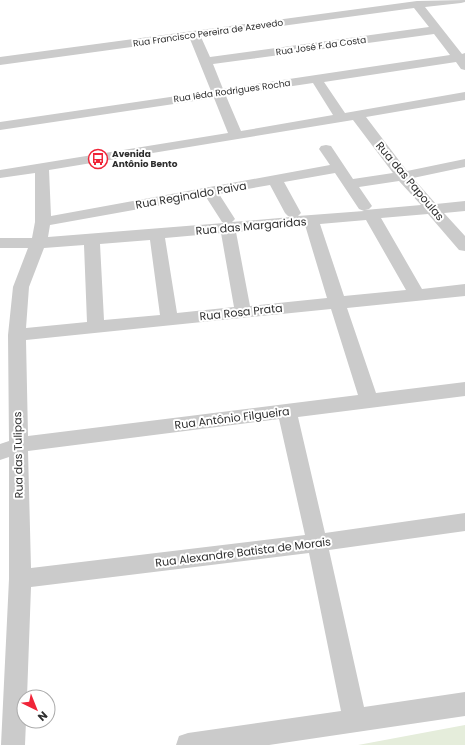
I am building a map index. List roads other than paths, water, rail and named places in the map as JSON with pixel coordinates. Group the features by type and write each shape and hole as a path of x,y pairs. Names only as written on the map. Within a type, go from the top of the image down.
{"street":[{"name":"Rua Francisco Pereira de Azevedo","path":"0,61 420,2 436,3 461,0"},
{"path":"420,2 437,30 463,60"},
{"name":"Rua José F da Costa","path":"205,61 437,30"},
{"path":"194,34 236,136"},
{"name":"Rua Iêda Rodrigues Rocha","path":"0,126 316,79 463,60"},
{"path":"316,79 342,118"},
{"path":"0,174 236,136 465,96"},
{"name":"Rua das Papoulas","path":"356,115 403,176 465,246"},
{"path":"326,149 367,210 417,295"},
{"path":"350,184 403,176 465,163"},
{"name":"Rua das Tulipas","path":"13,745 20,579 18,335 21,287 41,233 42,168"},
{"name":"Rua Reginaldo Paiva","path":"41,233 210,192 339,168"},
{"path":"275,180 293,213"},
{"path":"210,192 227,224 243,312"},
{"name":"Rua das Margaridas","path":"41,233 92,240 157,235 293,213 367,210 429,205 465,206"},
{"name":"Rua das Margaridas","path":"41,233 311,221 367,210"},
{"path":"311,221 369,401"},
{"path":"0,243 41,233"},
{"path":"157,235 169,320"},
{"path":"92,240 96,327"},
{"name":"Rua Rosa Prata","path":"18,335 465,290"},
{"name":"Rua Antônio Filgueira","path":"0,452 18,445 465,389"},
{"path":"287,412 355,720"},
{"name":"Rua Alexandre Batista de Morais","path":"20,579 317,543 465,522"},
{"path":"188,745 465,704"}],"place":[{"name":"Avenida Antônio Bento","path":"98,159"}]}
